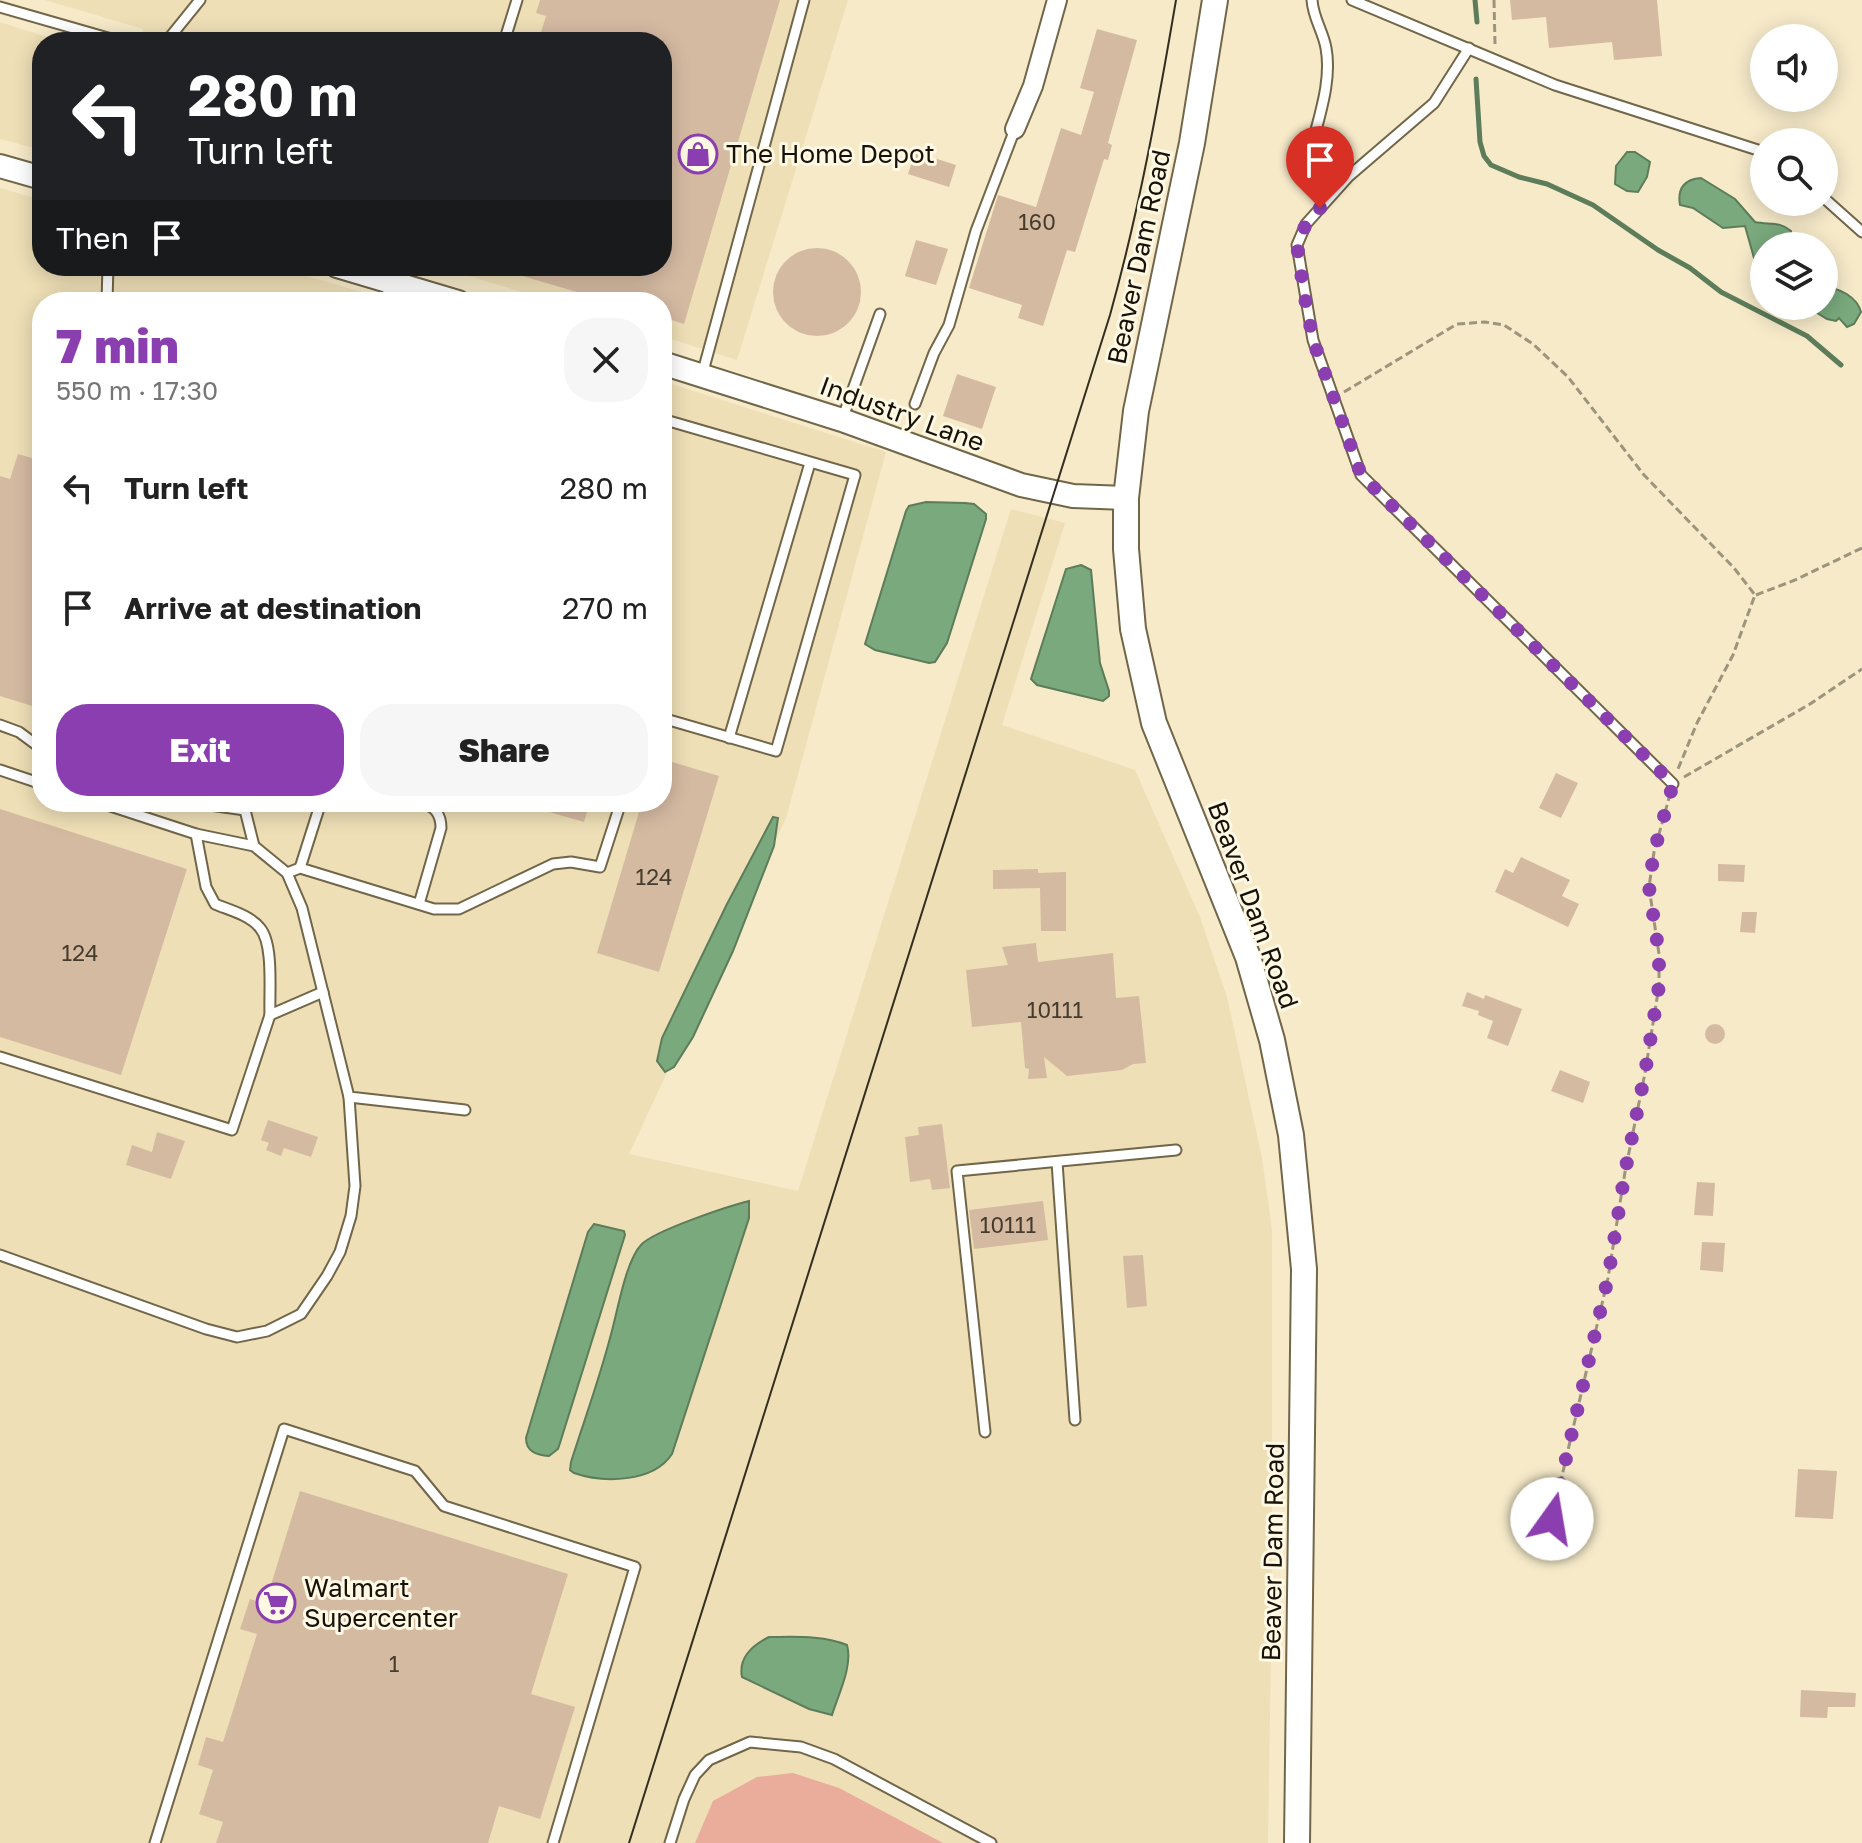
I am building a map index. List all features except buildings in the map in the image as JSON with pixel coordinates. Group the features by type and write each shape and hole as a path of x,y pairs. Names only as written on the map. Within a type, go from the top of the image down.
{"main road":[{"name":"Beaver Dam Road","path":"1215,0 1192,143 1136,411 1126,498 1128,586 1142,677 1167,761 1230,910 1260,996 1282,1087 1298,1191 1304,1314 1297,1843"}],"street":[{"path":"1015,129 1033,86 1057,0"},
{"path":"0,166 32,175"},
{"path":"357,276 388,292"},
{"name":"Industry Lane","path":"672,366 842,420 1021,485 1073,496 1126,498"}],"lane":[{"path":"174,32 200,0"},
{"path":"507,32 517,0"},
{"path":"702,375 804,0"},
{"path":"1312,0 1313,15 1326,47 1327,77 1316,130"},
{"path":"1352,0 1555,85 1750,148"},
{"path":"0,7 87,32"},
{"path":"1469,48 1434,103 1349,176 1306,224 1297,245 1313,340 1361,475 1673,784"},
{"path":"915,404 934,353 949,325 976,231 1015,129"},
{"path":"1838,211 1862,232"},
{"path":"842,420 880,314"},
{"path":"672,422 855,475 776,751 672,721"},
{"path":"729,738 810,463"},
{"path":"0,725 19,732 32,742"},
{"path":"0,770 32,781"},
{"path":"0,1255 206,1329 237,1337 267,1331 301,1314 340,1252 351,1216 355,1186 349,1097 302,908 287,873 254,846 196,834 129,812"},
{"path":"246,812 254,846"},
{"path":"300,868 318,812"},
{"path":"419,904 441,828 441,819 435,812"},
{"path":"287,873 300,868 434,909 459,909 553,864 571,862 600,867 618,812"},
{"path":"0,1057 232,1130 270,1015 267,942 260,928 249,918 215,904 206,887 196,834"},
{"path":"270,1015 323,992"},
{"path":"349,1097 465,1110"},
{"path":"985,1432 957,1171 1176,1150"},
{"path":"1057,1162 1075,1420"},
{"path":"155,1843 284,1429 415,1471 444,1506 635,1567 553,1843"},
{"path":"670,1843 695,1775 709,1760 750,1742 801,1747 834,1759 991,1843"}],"path":[{"path":"1494,0 1495,59"},
{"path":"1333,398 1457,324 1485,322 1504,325 1533,344 1568,377 1644,475 1734,568 1755,595"},
{"path":"1552,1519 1608,1278 1645,1073 1659,986 1659,954 1649,887 1654,852 1673,784 1697,723 1733,655 1755,595 1862,548"},
{"path":"1673,784 1810,704 1862,669"}],"shaded area":[{"path":"45,0 848,0 737,360 672,339 672,292 522,292 470,276 672,276 672,32 143,32 143,29"},
{"path":"0,22 32,32 32,147 0,139"},
{"path":"1627,152 1635,152 1650,162 1647,177 1638,192 1627,191 1615,184 1616,166"},
{"path":"1701,178 1735,199 1755,222 1778,225 1791,232 1750,232 1750,244 1745,226 1723,228 1693,208 1680,205 1683,186"},
{"path":"0,188 32,197 32,276 306,276 362,292 32,292 32,812 672,812 672,384 886,452 786,818 629,1154 798,1191 1011,509 1065,523 1002,725 1135,770 1200,917 1227,997 1262,1158 1272,1230 1268,1843 0,1843"},
{"path":"1838,290 1852,298 1861,312 1854,324 1847,327 1839,318"},
{"path":"926,502 974,504 986,514 947,643 935,662 929,663 875,650 865,644 906,511 909,506"},
{"path":"1081,565 1091,570 1100,663 1109,691 1109,696 1103,701 1037,685 1031,679 1066,569"},
{"path":"773,817 778,818 774,846 733,951 693,1037 674,1067 665,1072 657,1061 662,1038"},
{"path":"749,1201 749,1218 672,1454 653,1471 627,1478 599,1478 574,1473 570,1470 571,1462 635,1253 648,1239 675,1226"},
{"path":"594,1224 624,1231 625,1235 558,1449 549,1456 540,1455 530,1450 526,1438 588,1232"},
{"path":"769,1637 819,1638 847,1645 848,1662 832,1715 809,1709 742,1677 742,1663 748,1652"},
{"path":"793,1773 839,1788 943,1843 695,1843 713,1801 757,1777"}],"waterway":[{"path":"1475,0 1477,22"},
{"path":"1476,79 1480,142 1484,156 1491,165 1547,184 1593,205 1690,268 1721,292 1807,336 1841,365"}],"tram line":[{"path":"629,1843 1110,315 1147,158 1176,0"}],"place":[{"name":"The Home Depot","path":"698,154"},
{"name":"Walmart Supercenter","path":"276,1603"}],"route":[{"path":"1320,208 1306,224 1297,245 1304,293 1313,340 1361,475 1673,784 1654,852 1649,887 1659,954 1659,986 1645,1073 1608,1278 1552,1519"}]}
